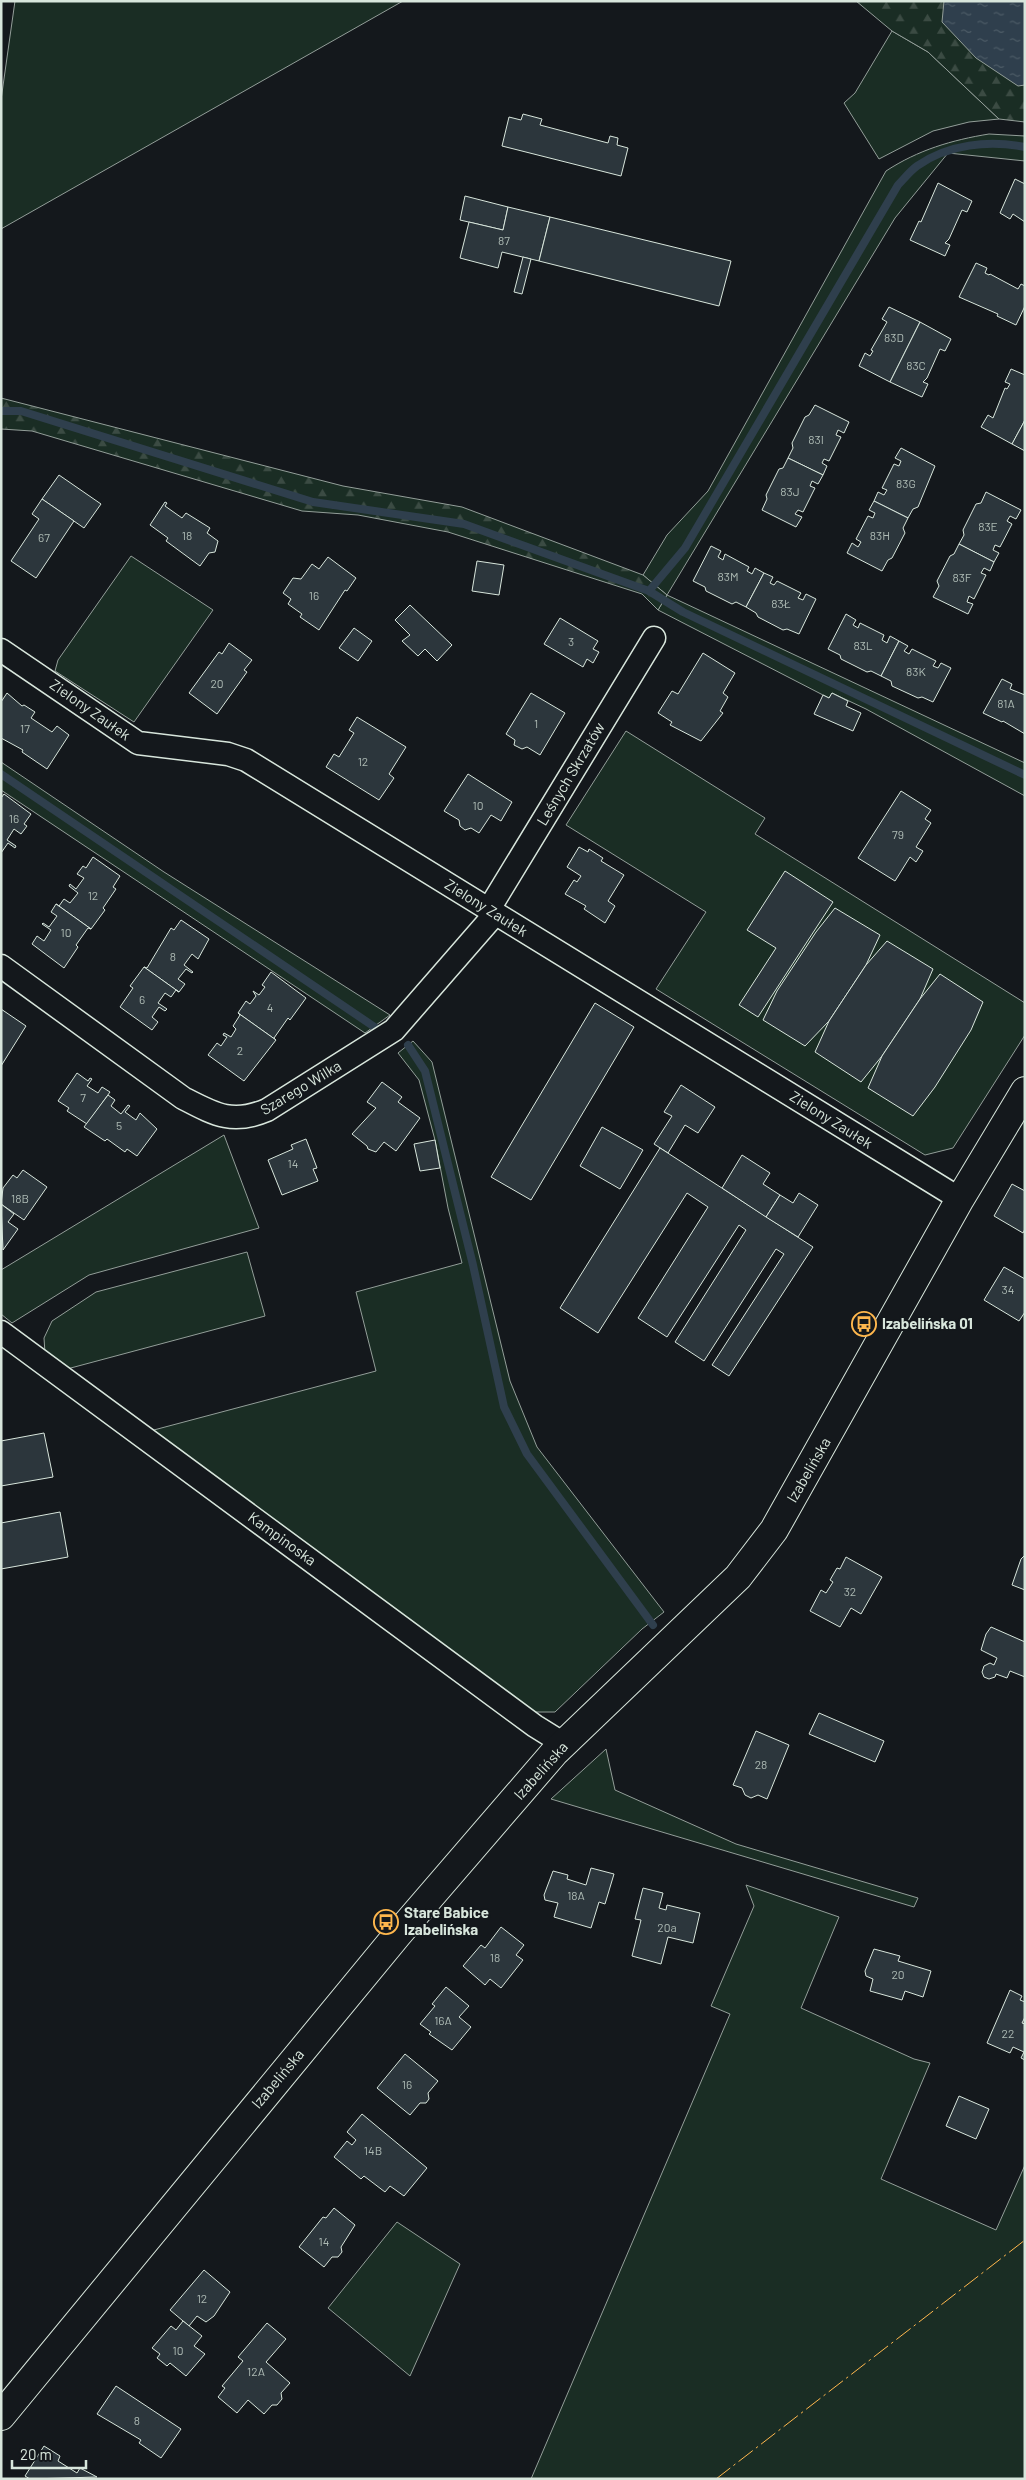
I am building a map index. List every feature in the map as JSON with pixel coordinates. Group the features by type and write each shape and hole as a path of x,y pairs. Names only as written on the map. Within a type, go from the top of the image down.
{"street":[{"name":"Leśnych Skrzatów","path":"492,911 654,638"},
{"name":"Zielony Zaułek","path":"1,650 138,743 228,754 246,760 960,1199"},
{"name":"Szarego Wilka","path":"1,966 183,1098 216,1115 233,1118 254,1116 267,1110 394,1030 492,911"},
{"name":"Izabelińska","path":"1,2416 398,1934 564,1744 755,1558 774,1530 960,1199 1025,1091"},
{"name":"Kampinoska","path":"1,1332 535,1726 564,1744"}],"green space":[{"path":"15,1 403,1 1,229 1,100"},
{"path":"856,1 1025,1 1025,122 999,119 928,52 892,31"},
{"path":"892,31 928,52 999,119 969,122 933,131 879,159 844,103 855,93"},
{"path":"989,134 1025,136 1025,161 948,153 895,218 667,595 643,575 667,535 708,491 886,171 910,157 962,139"},
{"path":"1,398 343,486 462,507 643,575 667,595 658,610 642,594 448,532 358,515 302,511 32,431 1,429"},
{"path":"131,556 213,610 134,722 55,671 58,660"},
{"path":"667,595 1025,763 1025,796 866,709 832,693 829,698 658,610"},
{"path":"626,731 765,818 755,834 1025,1003 1025,1035 953,1148 925,1155 656,989 706,912 566,825"},
{"path":"1,762 164,872 390,1015 365,1033 1,790"},
{"path":"413,1041 432,1062 510,1381 537,1447 664,1612 642,1629 555,1712 532,1712 150,1431 376,1371 356,1292 462,1263 448,1208 435,1140 419,1080 398,1053"},
{"path":"224,1135 259,1228 89,1275 12,1323 1,1314 1,1270"},
{"path":"247,1252 265,1316 67,1369 45,1353 44,1338 52,1321 96,1292"},
{"path":"606,1749 615,1790 736,1844 918,1898 914,1907 551,1799"},
{"path":"746,1885 839,1917 801,2008 914,2059 930,2063 881,2179 996,2230 1025,2165 1025,2479 531,2479 730,2014 711,2006 754,1906"},
{"path":"397,2222 460,2264 410,2376 328,2308"}],"water":[{"path":"944,1 1025,1 1025,85 1018,86 976,58 942,22"}],"building":[{"path":"523,114 542,119 540,125 608,143 610,136 618,138 617,145 628,148 621,176 502,146 509,117 521,120"},
{"path":"1015,179 1025,184 1025,222 1013,214 1010,219 1000,213"},
{"path":"938,183 972,201 967,212 962,210 949,239 945,243 950,245 945,256 910,240 919,221 921,222"},
{"path":"465,196 508,207 503,230 460,220"},
{"path":"508,207 550,217 539,261 502,252 498,268 460,258 469,222 503,230"},
{"path":"550,217 731,261 719,306 539,261"},
{"path":"523,257 531,259 522,294 514,292"},
{"path":"976,263 987,268 985,273 1018,289 1021,284 1025,286 1025,306 1016,325 997,316 998,314 959,297"},
{"path":"889,307 920,322 890,382 859,366 865,353 870,356 873,351 871,350 887,322 882,319"},
{"path":"920,322 951,339 945,351 940,349 927,378 923,382 928,384 922,397 890,382"},
{"path":"1011,369 1025,375 1025,420 1012,444 981,427 988,415 993,418 1005,388 1007,389 1010,384 1005,382"},
{"path":"815,405 849,422 844,433 838,430 836,435 841,437 829,461 824,459 822,463 827,466 823,475 788,458 793,448 792,443 805,417 809,415"},
{"path":"1025,420 1025,451 1012,444"},
{"path":"901,448 935,466 918,507 913,509 908,518 874,501 878,492 884,495 887,490 882,488 894,464 899,466 901,461 895,458"},
{"path":"788,458 823,475 818,484 812,481 810,486 815,488 803,512 798,510 795,514 802,517 796,527 762,510 767,499 766,495 779,469 783,468"},
{"path":"59,475 101,504 84,528 42,499"},
{"path":"986,492 1021,510 1016,519 1010,516 1007,521 1012,524 1000,547 995,545 993,550 999,553 994,562 959,544 964,535 963,530 976,504 981,503"},
{"path":"42,499 74,521 36,578 11,561 39,519 32,514"},
{"path":"874,501 908,518 903,528 905,533 892,558 888,560 882,571 847,553 852,543 858,547 861,542 856,539 868,516 873,518 875,513 869,510"},
{"path":"165,502 167,503 165,506 182,518 186,513 210,528 207,533 218,541 215,552 209,553 200,566 166,541 168,538 150,525"},
{"path":"959,544 994,562 990,571 984,568 981,573 986,575 974,599 969,596 967,602 973,604 968,614 933,597 939,586 937,581 950,556 954,554"},
{"path":"711,546 721,551 718,557 723,560 725,554 749,567 747,571 752,574 755,568 764,573 746,607 736,602 732,604 706,591 705,587 693,581"},
{"path":"328,557 356,578 347,591 345,590 319,630 300,617 302,614 288,604 291,599 283,593 293,578 301,579 312,564 319,569"},
{"path":"477,561 504,565 499,595 472,591"},
{"path":"764,573 773,577 770,583 774,585 777,581 801,593 798,598 803,600 806,594 816,599 799,634 787,629 783,630 758,617 756,613 746,607"},
{"path":"410,605 452,645 437,661 425,649 418,656 402,641 410,635 395,620"},
{"path":"846,614 856,620 853,625 858,628 860,623 884,635 882,640 887,643 890,636 899,641 881,676 871,671 867,672 841,659 840,655 828,649"},
{"path":"560,618 598,641 593,649 599,652 593,663 587,659 583,667 544,644"},
{"path":"354,628 372,641 358,661 339,648"},
{"path":"899,641 908,646 904,651 909,654 912,649 936,661 933,666 938,668 941,663 951,668 933,702 922,697 918,698 892,686 891,681 881,676"},
{"path":"229,643 252,660 244,670 247,672 217,714 189,693 219,652 222,654"},
{"path":"703,653 735,673 723,693 728,697 720,711 723,713 701,741 670,725 672,722 658,713 672,691 678,694"},
{"path":"1002,679 1012,684 1010,689 1025,695 1025,734 1003,721 983,713"},
{"path":"7,693 22,706 24,705 35,712 31,718 52,732 57,726 69,735 47,769 22,752 23,750 1,738 1,702"},
{"path":"531,693 565,713 540,755 527,747 522,749 514,745 515,740 506,734"},
{"path":"832,693 848,701 846,706 861,713 853,731 814,714 823,695 829,698"},
{"path":"357,717 406,747 389,774 394,778 379,800 326,767 334,754 339,757 354,733 349,730"},
{"path":"468,774 512,802 501,821 491,815 479,833 471,828 465,830 460,826 459,820 444,811"},
{"path":"901,791 931,810 925,819 931,823 916,847 923,851 916,862 910,857 895,881 858,858"},
{"path":"4,794 31,814 24,824 27,826 21,834 14,829 7,840 16,846 15,848 8,843 1,853 1,798"},
{"path":"579,847 588,852 589,849 603,858 601,861 624,875 608,901 615,906 605,923 584,909 586,906 565,894 574,880 577,882 581,876 567,867"},
{"path":"93,857 120,876 113,887 116,889 103,908 105,910 91,929 56,904 59,906 64,899 70,903 78,893 69,886 70,884 76,889 84,878 77,874 83,866 86,868"},
{"path":"785,871 833,902 758,1017 739,1005 776,948 747,930"},
{"path":"56,904 91,929 88,928 76,945 78,947 64,968 32,944 37,936 44,941 51,930 42,924 49,927 57,916 51,912"},
{"path":"835,908 880,935 866,965 829,1021 805,1046 763,1020 777,991 816,932"},
{"path":"181,920 209,939 198,959 192,954 184,965 193,972 186,969 178,979 185,984 179,992 144,967 147,968 171,928 174,930"},
{"path":"887,941 933,969 920,999 882,1056 861,1082 815,1052 829,1021 866,965"},
{"path":"144,967 179,992 176,990 171,997 165,993 158,1003 167,1009 165,1011 159,1007 152,1017 158,1022 152,1030 120,1007 133,988 130,986"},
{"path":"271,972 306,998 290,1020 288,1018 274,1038 276,1040 238,1013 246,1001 250,1004 256,996 253,991 259,995 265,987 262,985"},
{"path":"940,974 983,1002 971,1030 935,1087 913,1116 868,1088 882,1056 920,999"},
{"path":"595,1003 634,1027 531,1200 491,1177"},
{"path":"1,1009 26,1026 1,1066"},
{"path":"238,1013 276,1040 244,1081 208,1055 217,1043 221,1046 227,1037 223,1035 224,1033 231,1037 236,1029 233,1026 240,1015"},
{"path":"77,1073 88,1081 90,1078 92,1079 87,1086 98,1093 102,1087 110,1092 87,1124 67,1111 69,1108 58,1101"},
{"path":"382,1082 402,1097 398,1102 420,1118 396,1151 384,1142 376,1152 368,1149 367,1146 352,1134 376,1108 367,1102"},
{"path":"681,1085 715,1107 698,1133 685,1125 668,1153 654,1144 672,1116 664,1112"},
{"path":"108,1095 115,1100 111,1106 121,1114 128,1105 130,1106 125,1112 136,1120 140,1113 157,1129 137,1156 127,1149 125,1152 107,1139 105,1141 84,1127"},
{"path":"602,1127 643,1150 620,1189 580,1166"},
{"path":"306,1139 317,1168 313,1169 318,1181 282,1195 268,1160 293,1149 291,1145"},
{"path":"435,1140 440,1168 420,1171 414,1144"},
{"path":"660,1148 813,1247 729,1376 712,1365 784,1254 776,1249 704,1361 675,1342 746,1230 739,1225 667,1337 638,1318 708,1207 687,1193 598,1333 560,1308"},
{"path":"742,1155 770,1173 763,1184 780,1195 766,1217 722,1188"},
{"path":"23,1170 47,1187 24,1220 1,1204 3,1188 13,1175 17,1178"},
{"path":"1012,1184 1025,1191 1025,1229 1023,1233 994,1216"},
{"path":"799,1193 818,1205 798,1237 766,1217 780,1195 793,1203"},
{"path":"1,1204 14,1214 8,1222 18,1229 3,1250"},
{"path":"1004,1267 1025,1279 1025,1312 1019,1321 984,1300"},
{"path":"44,1433 53,1477 1,1486 1,1441"},
{"path":"60,1512 68,1557 1,1569 1,1523"},
{"path":"1025,1555 1025,1590 1012,1585 1021,1559"},
{"path":"846,1557 882,1577 861,1614 851,1608 840,1627 810,1611 821,1590 826,1593 833,1582 830,1580 837,1568 840,1569"},
{"path":"991,1627 1025,1642 1025,1677 1010,1671 1007,1678 996,1674 995,1677 989,1679 984,1677 982,1672 984,1666 990,1663 994,1665 997,1658 981,1650 986,1634"},
{"path":"819,1713 884,1741 875,1762 809,1734"},
{"path":"756,1731 789,1745 767,1799 758,1795 751,1798 745,1795 742,1788 733,1785"},
{"path":"591,1868 614,1874 605,1904 599,1902 591,1928 554,1917 558,1903 545,1900 544,1895 553,1871 568,1875 567,1879 586,1885"},
{"path":"643,1888 663,1893 659,1908 666,1910 667,1905 700,1913 693,1943 668,1937 661,1964 632,1956 641,1920 635,1919"},
{"path":"501,1927 524,1945 516,1955 523,1960 501,1988 490,1979 485,1985 463,1966 481,1945 485,1948"},
{"path":"874,1949 900,1956 898,1961 931,1971 923,1997 905,1991 902,2000 870,1991 873,1979 866,1976 865,1971"},
{"path":"446,1987 469,2006 459,2017 471,2027 452,2050 429,2034 431,2032 420,2024 435,2006 432,2004"},
{"path":"1010,1990 1022,1996 1020,2000 1025,2002 1025,2017 1022,2023 1025,2024 1025,2060 1021,2058 1024,2052 1013,2047 1010,2053 987,2043"},
{"path":"405,2054 438,2081 428,2093 429,2099 426,2103 420,2103 410,2115 377,2088"},
{"path":"959,2096 989,2109 976,2139 946,2126"},
{"path":"362,2114 427,2168 404,2196 390,2186 385,2192 364,2176 361,2179 334,2157 347,2141 352,2145 356,2140 347,2132"},
{"path":"334,2208 355,2225 341,2247 342,2252 338,2257 332,2257 324,2267 299,2247 323,2217 326,2218"},
{"path":"204,2270 230,2292 214,2316 206,2322 197,2316 189,2326 170,2310"},
{"path":"183,2321 202,2336 194,2346 205,2354 186,2376 170,2363 167,2366 157,2358 160,2354 152,2348 171,2326 176,2330"},
{"path":"267,2323 286,2339 266,2362 290,2383 281,2393 282,2399 277,2405 272,2405 264,2414 248,2400 237,2413 218,2397 225,2388 222,2386 243,2361 238,2357"},
{"path":"116,2386 181,2429 161,2458 139,2443 141,2440 97,2414"},
{"path":"44,2446 60,2456 58,2461 77,2473 80,2468 97,2477 30,2479 25,2476"}],"waterway":[{"path":"649,591 685,548 898,185 917,166 955,148 983,144 1025,147"},
{"path":"1,411 21,411 313,502 464,524 649,591 683,612 1025,775"},
{"path":"1,774 376,1028"},
{"path":"408,1045 425,1071 473,1265 504,1407 527,1454 653,1625"}],"power":[{"path":"716,2479 1025,2240"}],"place":[{"name":"Izabelińska 01","path":"864,1324"},
{"name":"Stare Babice Izabelińska","path":"386,1922"}]}
